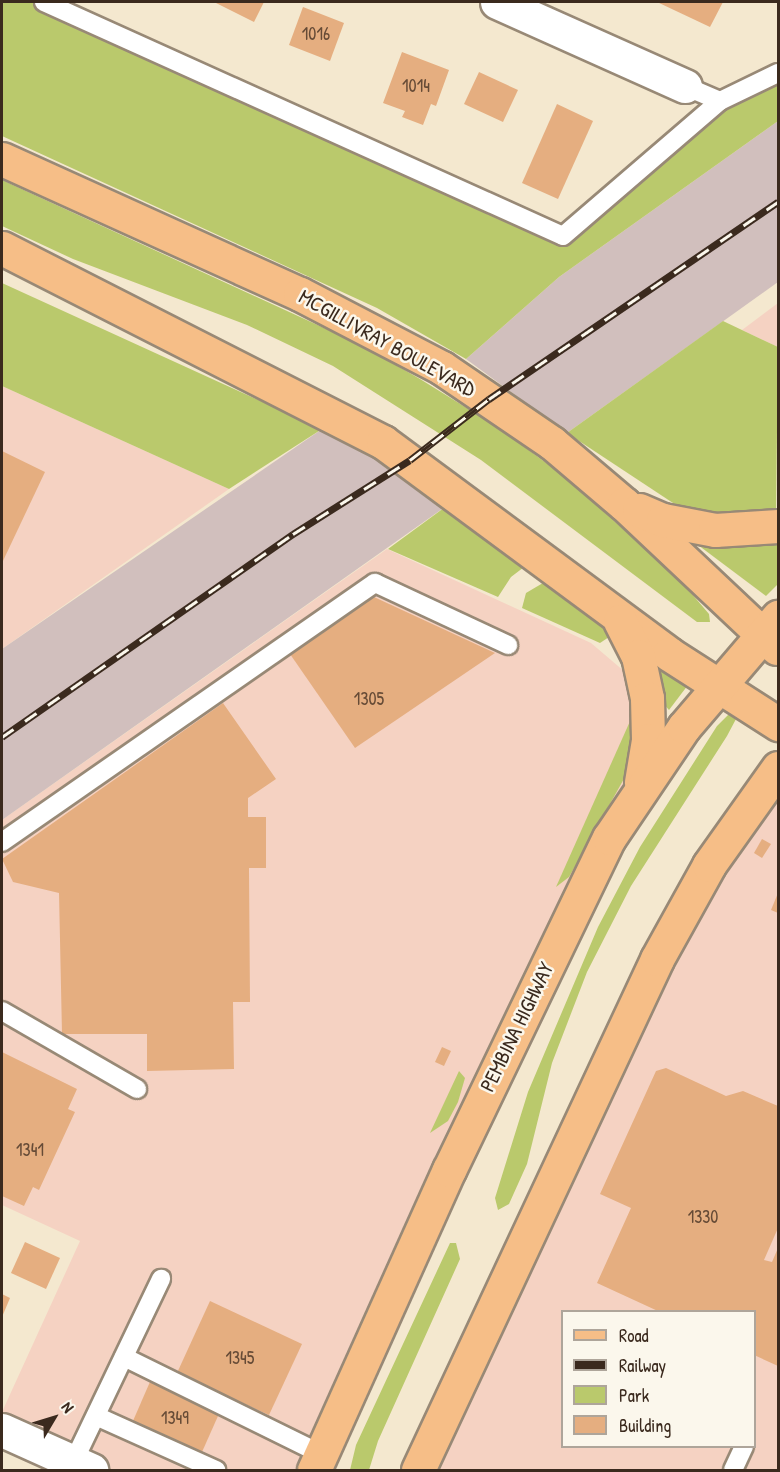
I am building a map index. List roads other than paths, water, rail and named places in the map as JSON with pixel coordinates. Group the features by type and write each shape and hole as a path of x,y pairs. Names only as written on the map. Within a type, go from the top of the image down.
{"main road":[{"name":"MCGILLIVRAY BOULEVARD","path":"2,159 300,294 442,368 552,443 773,634"},
{"path":"2,248 383,442 611,610 718,686 778,724"},
{"path":"624,504 663,520 715,530 778,526"},
{"path":"611,610 638,656 647,698 645,762 633,800"},
{"name":"PEMBINA HIGHWAY","path":"317,1462 527,1005 609,838 633,800 718,686 773,634"},
{"path":"418,1470 657,959 709,865 778,768"}],"street":[{"path":"497,2 685,86"},
{"path":"2,1430 78,1468"}],"lane":[{"path":"44,2 562,236 720,101 778,73"},
{"path":"685,86 720,101"},
{"path":"2,842 375,583 508,645"},
{"path":"2,1011 137,1089"},
{"path":"78,1468 96,1416 161,1279"},
{"path":"124,1357 317,1462"},
{"path":"96,1416 216,1470"},
{"path":"734,1470 743,1448"}],"railway":[{"path":"2,737 293,534 410,460 489,399 778,202"}]}
